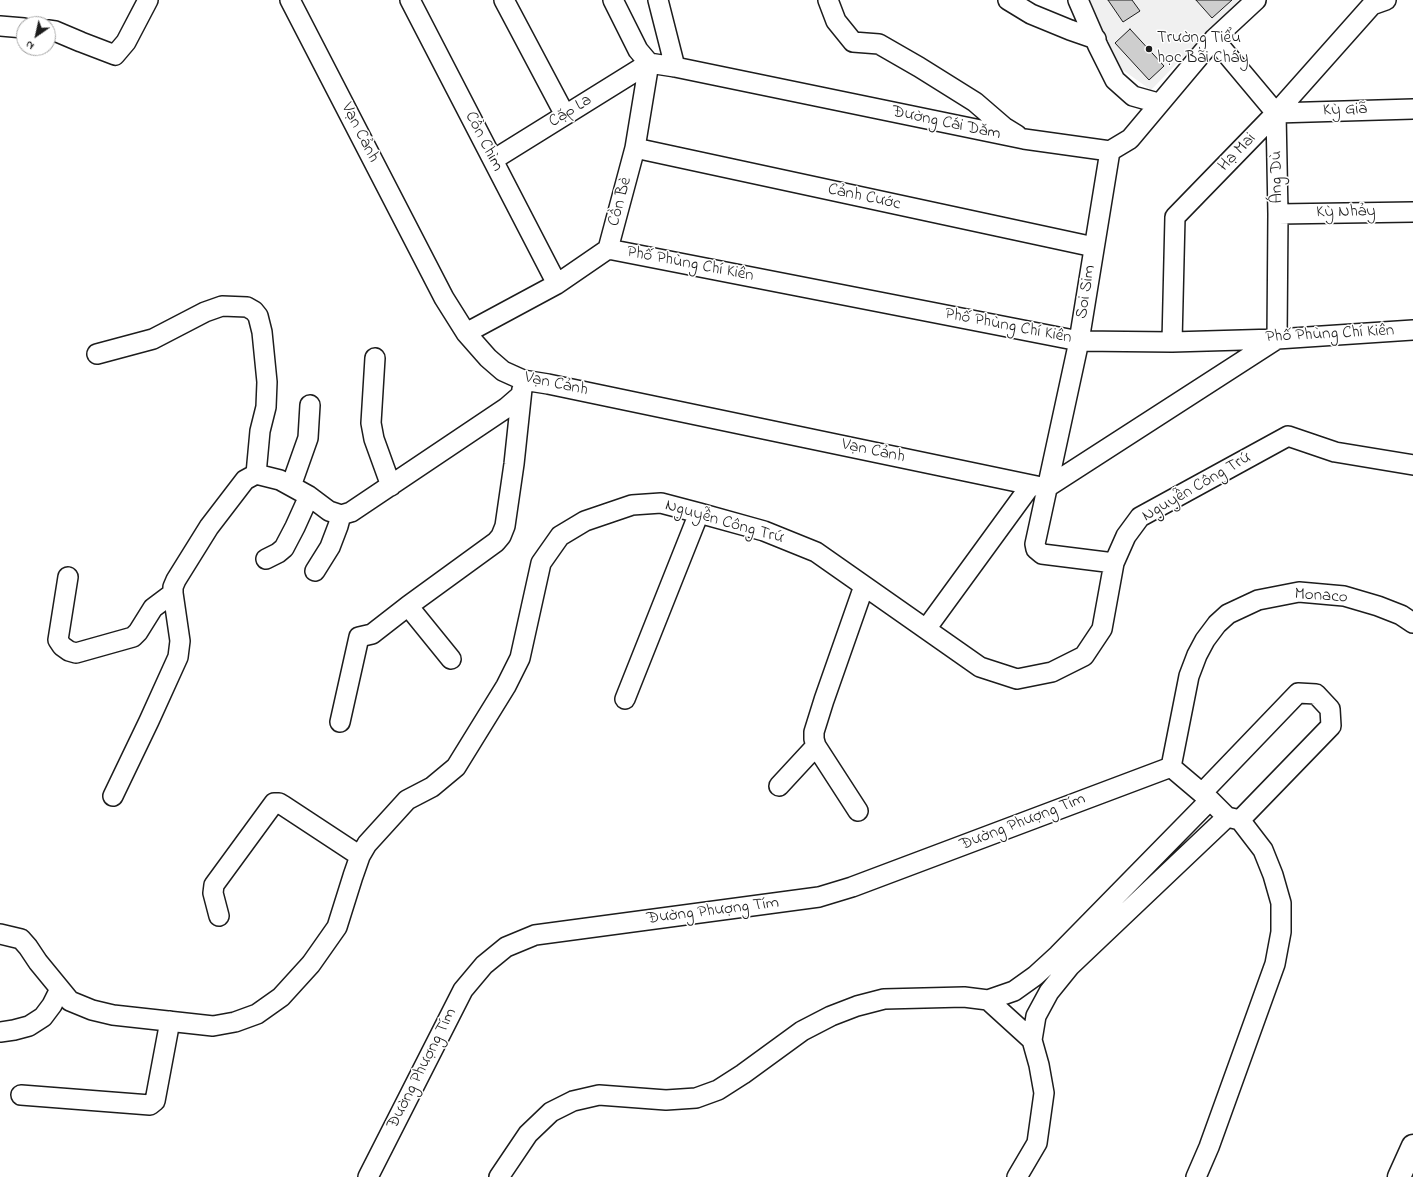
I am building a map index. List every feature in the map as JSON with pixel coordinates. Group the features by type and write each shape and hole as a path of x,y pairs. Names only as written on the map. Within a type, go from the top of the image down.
{"main road":[{"path":"1399,1177 1413,1146"}],"street":[{"path":"56,31 115,55 126,42 148,0"},
{"name":"Vạn Cảnh","path":"290,0 444,298 466,333 488,358 522,388 563,387 1039,487"},
{"name":"Cồn Chìm","path":"410,0 557,284"},
{"path":"504,0 566,115"},
{"path":"613,0 638,50 649,63"},
{"path":"658,0 675,67"},
{"path":"828,0 836,21 853,42 879,44 975,102 1024,140"},
{"path":"1008,0 1031,14 1096,39"},
{"path":"1078,0 1115,80 1133,96 1158,103"},
{"path":"1110,150 1130,139 1158,103 1214,39 1256,0"},
{"name":"Hạ Mai","path":"1172,342 1175,217 1276,113 1372,4 1386,0"},
{"path":"0,26 16,27"},
{"path":"1214,39 1276,113"},
{"name":"Cồn Bè","path":"466,333 557,284 608,249 635,148 649,63"},
{"name":"Cặp La","path":"492,160 649,63"},
{"name":"Đường Cái Dăm","path":"649,63 675,67 1024,140 1110,150"},
{"name":"Kỳ Giã","path":"1276,113 1413,109"},
{"name":"Áng Dù","path":"1276,113 1278,214 1277,339"},
{"name":"Cảnh Cước","path":"635,148 1094,247"},
{"name":"Soi Sim","path":"1110,150 1079,341 1039,487 1035,544 1036,549 1042,554 1114,563"},
{"name":"Kỳ Nhảy","path":"1278,214 1413,212"},
{"name":"Phố Phùng Chí Kiên","path":"608,249 1079,341 1172,342 1277,339 1413,330"},
{"path":"97,354 153,339 205,312 222,306 247,307 254,311 258,316 262,332 267,382 266,407 260,431 256,474"},
{"path":"926,629 1039,487 1277,339"},
{"path":"375,358 371,423 374,439 391,486"},
{"path":"113,796 178,657 180,641 173,587 209,527 245,480 256,474 280,480 308,496 329,511 341,515 351,512 506,408 522,388"},
{"path":"340,722 358,638 372,634 496,542 501,536 505,526 514,464 522,388"},
{"path":"291,486 308,438 310,405"},
{"name":"Nguyễn Công Trứ","path":"0,934 21,939 70,1001 92,1010 113,1015 213,1026 235,1022 257,1014 281,996 311,964 337,927 360,856 367,844 407,800 432,787 456,767 506,686 520,658 541,563 560,536 585,521 632,505 661,503 764,531 816,552 980,667 1017,679 1052,672 1084,656 1102,629 1114,563 1126,536 1140,517 1288,436 1334,452 1413,465"},
{"path":"266,559 284,548 308,496"},
{"path":"625,699 699,513"},
{"path":"314,571 330,547 341,515"},
{"path":"68,577 58,640 68,651 76,653 133,637 138,632 153,608 173,594"},
{"path":"858,811 816,746 814,732 864,586"},
{"name":"Monaco","path":"1171,767 1189,676 1197,655 1205,640 1217,624 1228,614 1258,600 1299,592 1344,596 1378,606 1401,615 1413,623"},
{"path":"408,606 450,659"},
{"path":"499,1177 528,1134 551,1112 573,1101 599,1095 666,1100 696,1098 718,1090 744,1074 802,1031 831,1016 857,1006 884,1000 964,997 988,1000 1014,991 1035,976 1058,955 1206,796 1298,693 1316,694 1330,709 1331,726 1234,818 1070,966 1049,992 1036,1016 1032,1040 1039,1065 1044,1094 1037,1143 1017,1177"},
{"path":"779,786 816,746"},
{"path":"1171,767 1234,818 1263,850 1273,875 1280,903 1281,932 1275,964 1209,1147 1196,1177"},
{"name":"Đường Phượng Tím","path":"368,1177 463,990 484,965 506,947 535,935 819,897 852,887 1171,767"},
{"path":"219,916 213,893 214,885 274,803 279,803 284,806 360,856"},
{"path":"0,1032 29,1026 43,1017 60,989"},
{"path":"988,1000 1032,1040"},
{"path":"21,1095 150,1105 155,1101 170,1022"}],"shaded area":[{"name":"Trường Tiểu học Bãi Cháy","path":"1086,0 1239,0 1151,90 1120,68 1110,58"}],"building":[{"path":"1108,0 1132,0 1140,11 1123,22"},
{"path":"1196,0 1232,0 1212,18"},
{"path":"1130,29 1164,66 1149,80 1115,43"}],"place":[{"name":"Trường Tiểu học Bãi Cháy","path":"1149,49"}]}
